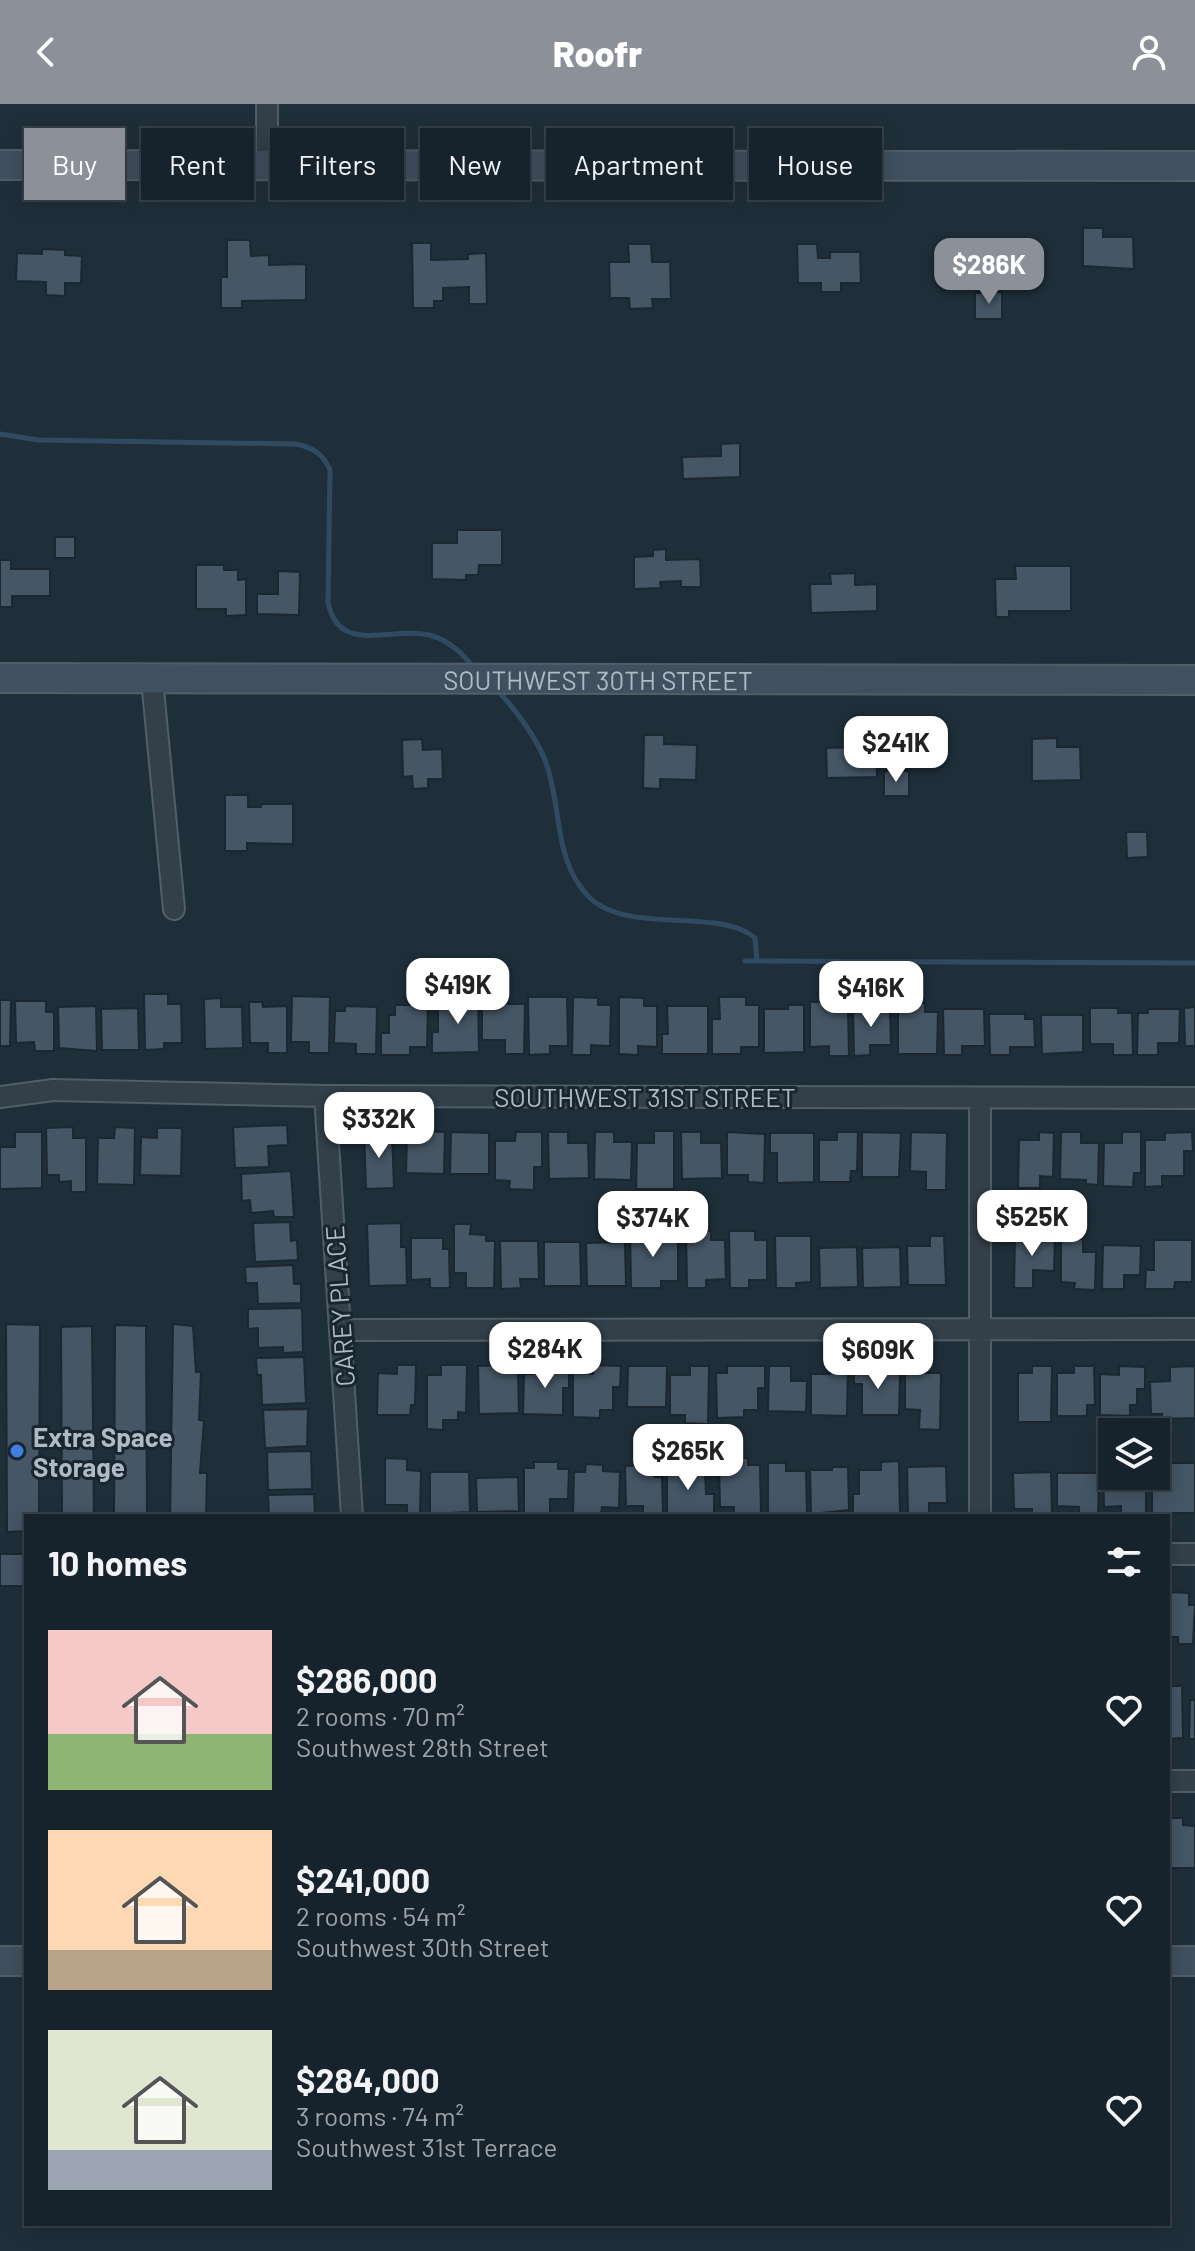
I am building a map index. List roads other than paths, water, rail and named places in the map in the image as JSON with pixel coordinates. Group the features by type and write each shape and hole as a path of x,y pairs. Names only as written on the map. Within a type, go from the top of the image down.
{"street":[{"path":"267,104 267,165"},
{"path":"0,165 1195,166"},
{"name":"SOUTHWEST 30TH STREET","path":"0,678 1195,680"},
{"path":"152,679 174,909"},
{"name":"SOUTHWEST 31ST STREET","path":"0,1097 53,1090 325,1096 1195,1098"},
{"name":"CAREY PLACE","path":"325,1096 352,1514"},
{"path":"980,1098 980,1514"},
{"path":"340,1330 1195,1329"},
{"path":"1170,1554 1195,1554"},
{"path":"1170,1781 1195,1781"},
{"path":"0,1961 24,1961"},
{"path":"1170,1961 1195,1961"}],"waterway":[{"path":"0,434 38,440 296,444 313,450 330,470 328,602 334,619 343,629 355,634 429,635 451,645 469,662"},
{"path":"500,693 525,725 545,760 569,867 590,898 607,909 628,916 699,921 740,929 755,938 757,961 745,961"},
{"path":"757,961 1195,963"}],"place":[{"name":"Extra Space Storage","path":"17,1451"}]}
